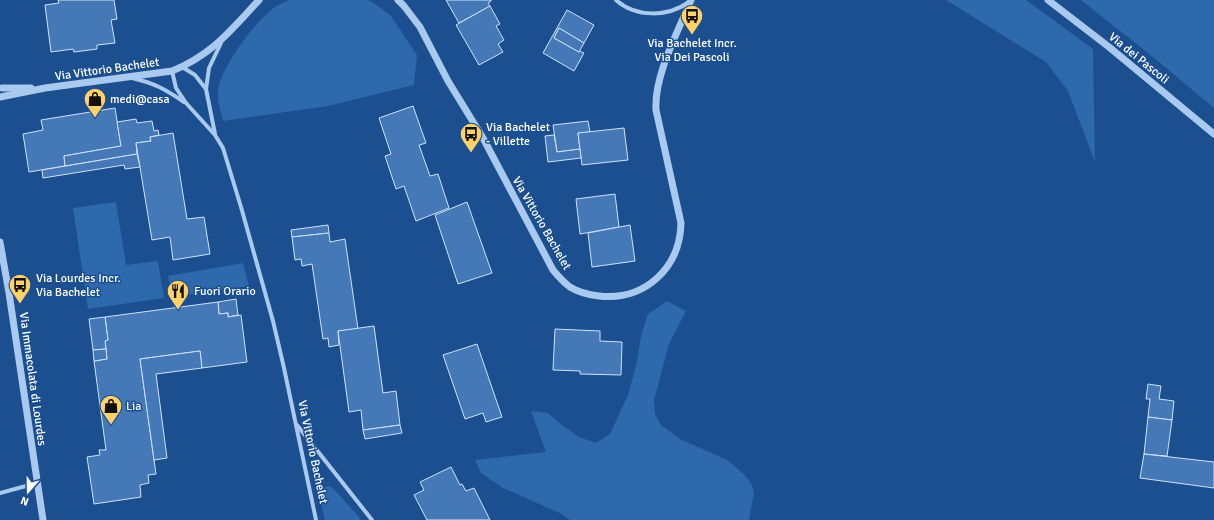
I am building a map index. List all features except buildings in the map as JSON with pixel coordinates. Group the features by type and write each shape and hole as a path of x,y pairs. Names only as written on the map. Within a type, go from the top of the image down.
{"street":[{"name":"Via Vittorio Bachelet","path":"0,98 45,88 172,71 210,51 259,0"},
{"name":"Via Vittorio Bachelet","path":"398,0 420,28 448,81 483,138 553,270 572,288 596,296 608,297 621,297 632,294 654,281 668,267 680,242 681,223 656,110 656,101 657,88 662,71 691,0"},
{"path":"616,0 630,9 647,14 660,14 681,8 691,0"},
{"name":"Via dei Pascoli","path":"1048,0 1109,47 1214,134"},
{"path":"206,89 209,68 223,39"},
{"path":"182,67 194,75 206,89"},
{"name":"Via Vittorio Bachelet","path":"172,71 176,88 186,103 215,135 223,148 242,207 273,321 316,520"},
{"path":"127,77 146,81 164,88 186,103"},
{"name":"Via Vittorio Bachelet","path":"1,84 45,88"},
{"path":"0,98 1,84"},
{"name":"Via Vittorio Bachelet","path":"206,89 215,135"},
{"name":"Via Immacolata di Lourdes","path":"0,242 43,520"},
{"path":"296,423 372,520"},
{"path":"0,493 37,484"}],"shaded area":[{"path":"289,0 367,0 374,3 391,16 417,55 414,85 328,106 223,121 218,91 224,72 230,61 245,38 261,19 275,7"},
{"path":"946,0 1026,0 1093,49 1095,162 1068,91 1046,62"},
{"path":"1081,0 1214,0 1214,108 1153,57"},
{"path":"116,202 126,265 158,261 164,298 88,309 73,208"},
{"path":"243,263 249,286 173,297 168,276"},
{"path":"667,301 686,311 669,344 654,400 655,414 661,425 680,439 727,460 745,475 752,485 754,493 749,520 570,520 562,514 501,487 481,473 475,460 546,452 531,411 548,413 579,437 596,443 610,434 628,395 637,362 641,336 648,314"},
{"path":"329,486 334,489 360,520 325,520 321,505 321,495 324,488"}],"place":[{"name":"Via Bachelet Incr. Via Dei Pascoli","path":"692,36"},
{"name":"medi@casa","path":"95,118"},
{"name":"Via Bachelet - Villette","path":"471,154"},
{"name":"Via Lourdes Incr. Via Bachelet","path":"20,304"},
{"name":"Fuori Orario","path":"178,310"},
{"name":"Lia","path":"111,426"}]}
